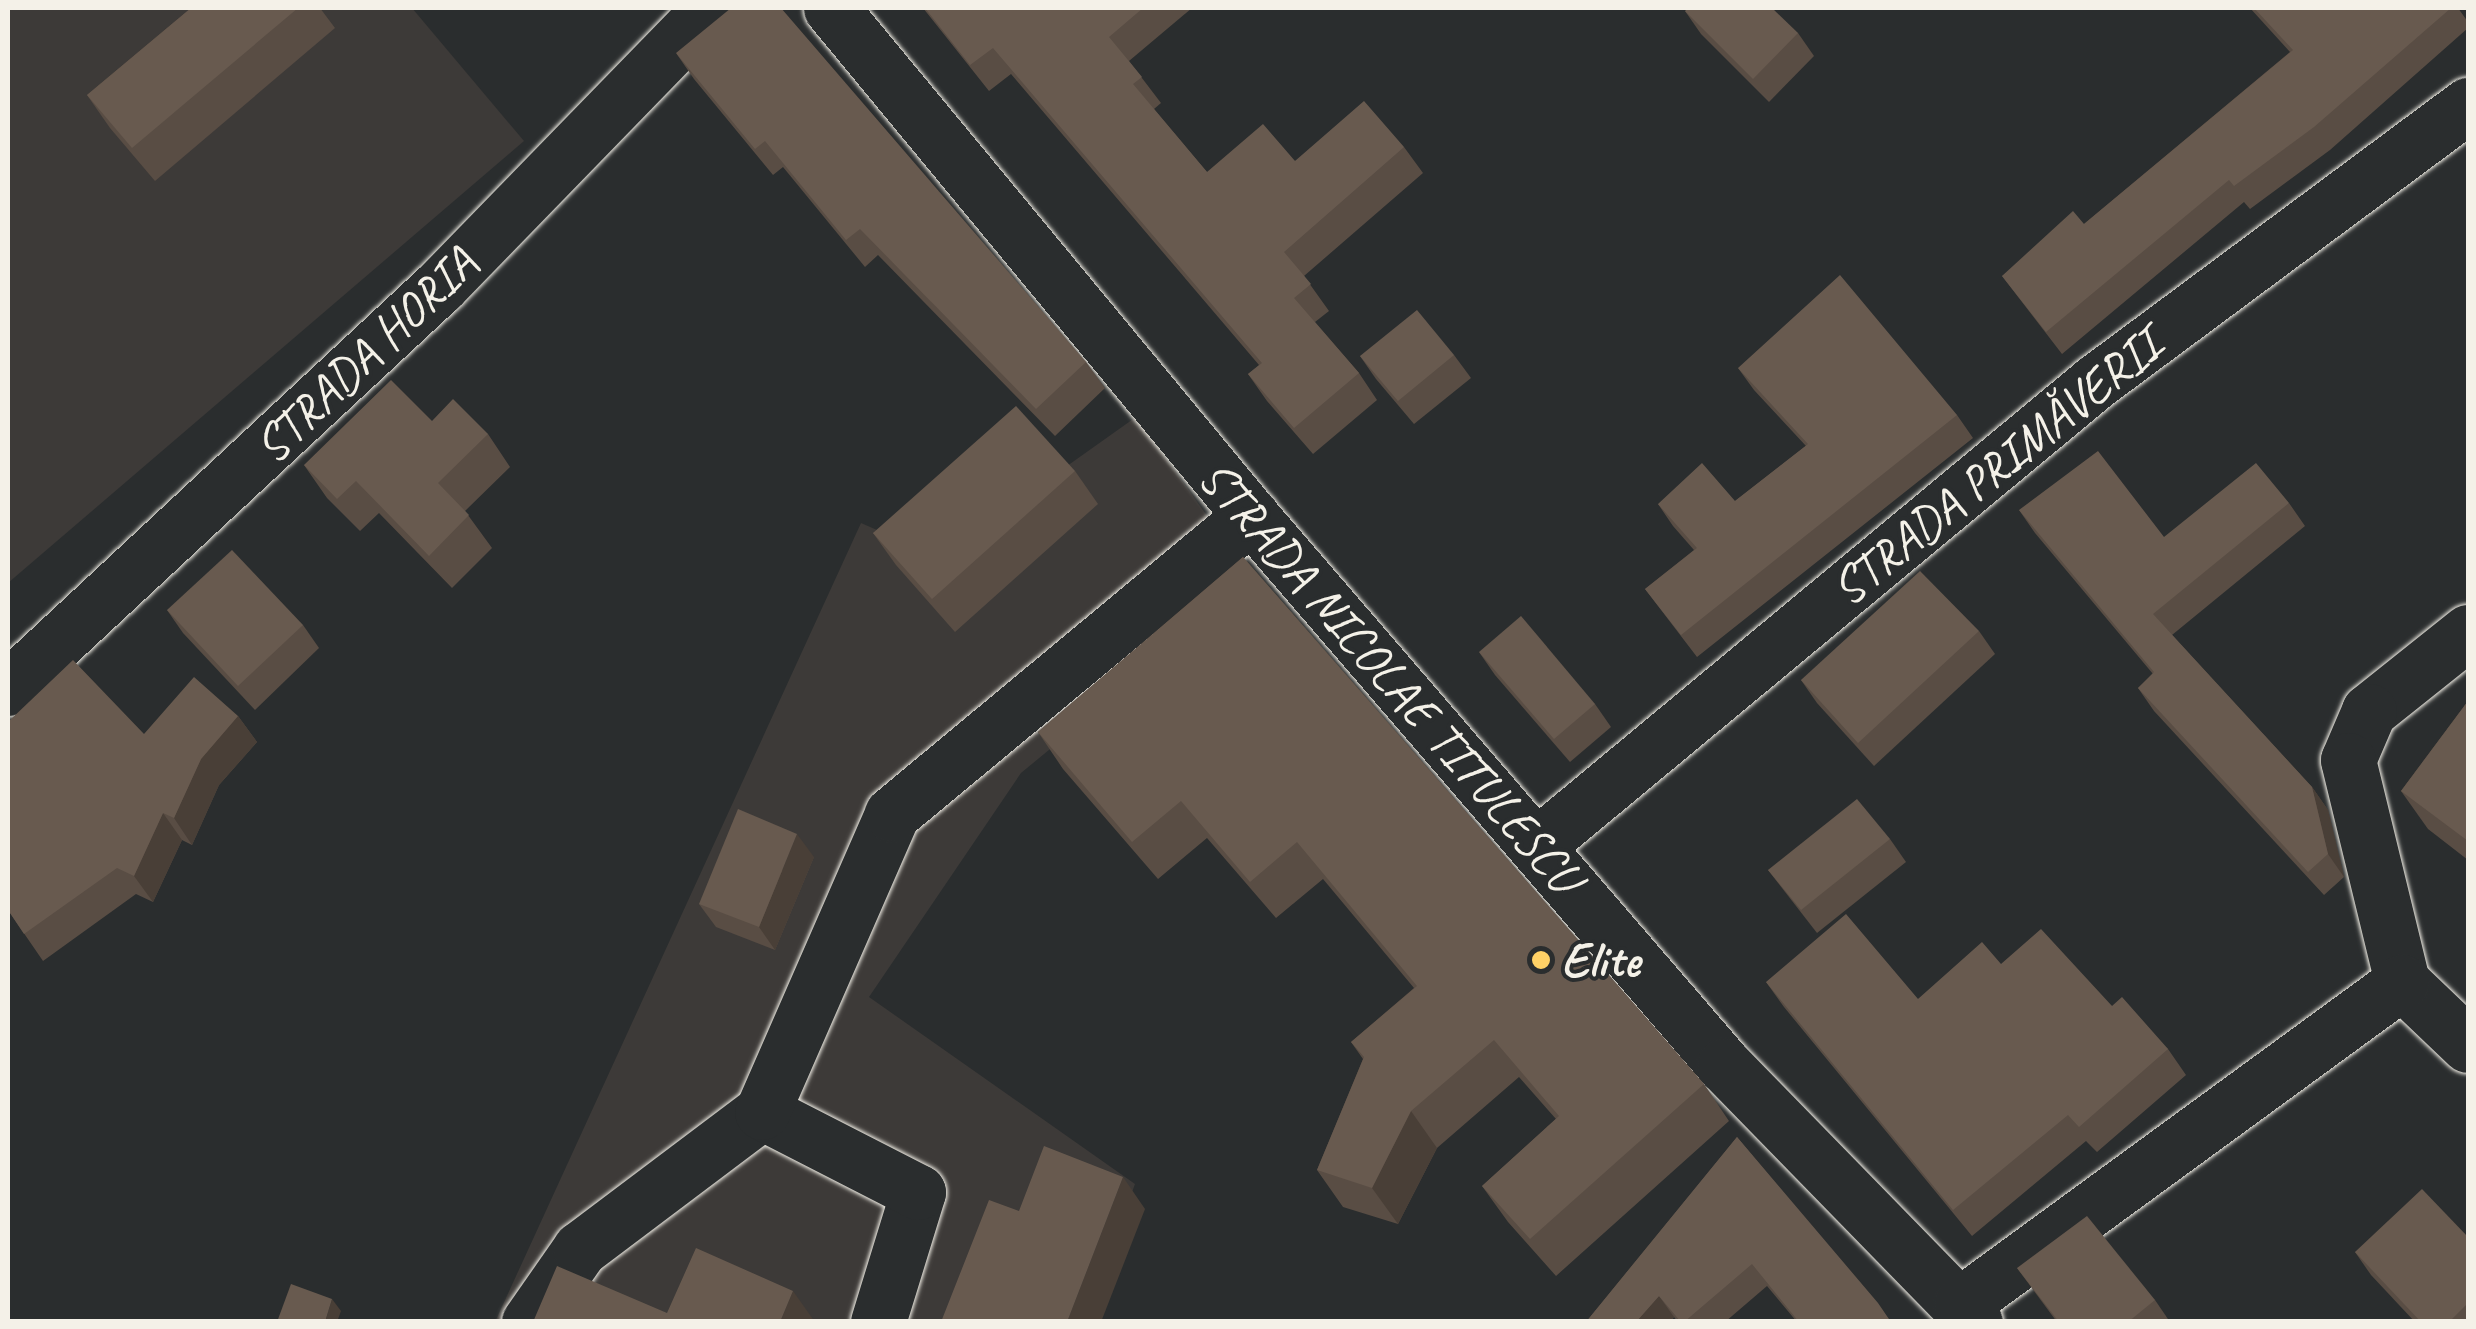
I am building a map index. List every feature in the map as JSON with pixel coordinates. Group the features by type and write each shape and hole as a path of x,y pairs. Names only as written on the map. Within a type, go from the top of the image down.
{"street":[{"name":"STRADA HORIA","path":"8,688 440,286 710,8"},
{"name":"STRADA NICOLAE TITULESCU","path":"832,8 1250,516 1724,1065 1968,1313"},
{"name":"STRADA PRIMĂVERII","path":"1536,846 2094,382 2468,105"},
{"path":"529,1322 580,1249 762,1112 892,814 1250,516"},
{"path":"2468,632 2369,711 2348,760 2402,982 2468,1045"},
{"path":"1968,1313 2402,982"},
{"path":"762,1112 918,1192 878,1322"}],"shaded area":[{"path":"8,8 412,8 524,141 8,583"},
{"path":"1136,417 1254,581 1021,773 869,997 1135,1184 1086,1321 495,1322 861,523 939,557"}],"building":[{"path":"191,8 298,8 132,148 87,95"},
{"path":"731,8 781,8 1086,362 1036,409 860,229 846,240 765,141 755,149 676,53"},
{"path":"925,8 1143,8 1109,37 1142,77 1133,84 1207,172 1263,124 1295,161 1364,101 1404,147 1284,252 1311,284 1294,298 1359,373 1294,428 1248,374 1262,363 993,48 970,65"},
{"path":"1772,8 1798,33 1753,79 1685,11"},
{"path":"2254,8 2451,8 2314,127 2234,186 2229,180 2046,332 2002,276 2073,211 2084,224 2293,50"},
{"path":"1840,275 1957,415 1681,635 1645,589 1697,548 1658,504 1702,463 1735,501 1808,444 1738,368"},
{"path":"1417,310 1454,355 1398,401 1360,356"},
{"path":"391,380 432,421 453,399 488,434 438,483 469,515 429,556 356,481 337,499 304,465"},
{"path":"1016,406 1075,471 932,599 873,533"},
{"path":"2098,451 2164,537 2256,463 2289,503 2153,614 2312,787 2328,854 2308,872 2138,688 2154,672 2019,510"},
{"path":"232,550 303,625 238,686 167,610"},
{"path":"1243,557 1704,1084 1530,1239 1482,1186 1559,1116 1494,1040 1411,1111 1372,1188 1317,1170 1364,1057 1351,1042 1417,986 1297,842 1250,882 1181,801 1132,842 1038,732"},
{"path":"1920,571 1979,631 1858,743 1801,680"},
{"path":"1521,616 1595,704 1554,739 1479,652"},
{"path":"73,660 144,734 194,677 238,716 201,759 174,818 163,813 134,876 117,868 24,934 8,910 8,722"},
{"path":"2468,701 2468,841 2401,791"},
{"path":"1857,799 1890,839 1801,910 1768,870"},
{"path":"738,809 797,834 759,927 699,904"},
{"path":"1846,914 1918,999 1982,942 2001,964 2041,929 2112,1006 2122,997 2168,1049 2079,1127 2068,1115 1953,1210 1766,982"},
{"path":"1737,1137 1891,1322 1799,1322 1752,1264 1684,1322 1659,1296 1636,1322 1586,1322"},
{"path":"1044,1146 1123,1177 1067,1322 941,1322 989,1200 1019,1211"},
{"path":"2422,1189 2468,1237 2468,1303 2449,1322 2421,1322 2355,1252"},
{"path":"2087,1216 2155,1300 2128,1322 2059,1322 2017,1268"},
{"path":"696,1248 793,1291 780,1322 533,1322 557,1266 667,1313"},
{"path":"291,1284 332,1299 325,1322 277,1322"}],"place":[{"name":"Elite","path":"1541,960"}]}
